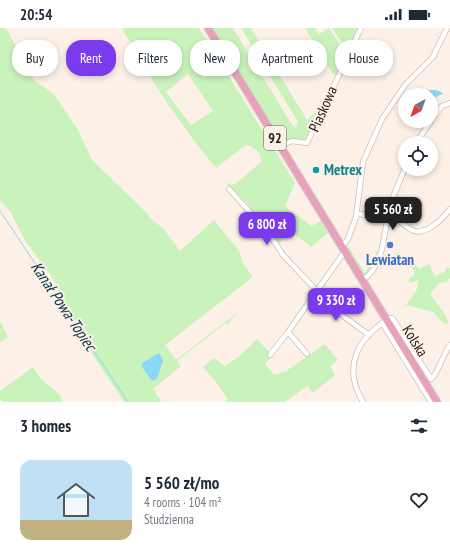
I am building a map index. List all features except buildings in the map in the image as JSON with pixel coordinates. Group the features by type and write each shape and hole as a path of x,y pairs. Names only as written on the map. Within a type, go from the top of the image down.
{"main road":[{"name":"Kolska","path":"208,28 362,280 385,322 437,402"}],"street":[{"name":"Piaskowa","path":"280,146 292,141 307,143 361,28"},
{"path":"270,355 316,292 348,239 357,214 362,165 382,119 404,85 433,57 447,28"},
{"path":"438,111 442,106 450,103"},
{"path":"362,280 373,269 381,254 388,216 402,176"},
{"path":"230,189 268,232 283,255 316,292 335,310 369,335"},
{"path":"357,214 396,218 410,230 418,232 433,225 450,209"},
{"path":"364,402 355,381 352,368 355,355 369,335 390,318 393,319 431,379 435,375 443,355 450,345"},
{"path":"385,322 431,402"},
{"path":"288,332 307,354"}],"green space":[{"path":"0,28 6,28 13,40 12,76 32,76 35,81 54,94 78,130 92,160 148,214 150,218 164,229 180,251 214,220 239,251 243,263 253,277 165,345 176,360 237,313 227,325 226,323 177,361 181,366 153,389 161,401 124,402 63,310 67,307 52,277 26,242 10,211 0,200"},
{"path":"122,28 199,28 206,40 190,40 190,76 229,76 295,183 285,206 311,226 321,221 328,233 311,247 293,233 279,243 246,202 224,181 231,185 237,183 262,161 258,151 248,145 216,168 177,117 150,76 182,76 182,40 129,40","holes":["188,74 213,111 191,125 166,92"]},
{"path":"212,28 233,28 248,53 248,76 262,76 292,125 296,128 298,122 270,76 280,76 307,120 323,105 307,139 288,140 282,142 240,74 240,40 219,40"},
{"path":"241,28 251,28 258,40 248,40"},
{"path":"305,28 315,28 319,34 329,28 337,40 335,40 335,74 333,74 327,64 327,40 312,40"},
{"path":"332,28 360,28 354,40 340,40"},
{"path":"348,246 365,273 377,252 380,251 366,275 362,274 347,249"},
{"path":"398,252 414,262 419,269 429,264 435,276 446,271 446,267 450,268 450,278 447,282 439,283 430,294 446,316 449,324 443,323 433,312 406,305 417,289 419,280 409,283 409,279 414,275 414,270 395,255"},
{"path":"0,321 8,337 0,342"},
{"path":"257,339 273,356 265,364 274,375 286,371 325,344 338,360 330,366 335,375 313,393 307,386 285,402 224,402 228,399 203,367 214,358 225,366 240,356"},
{"path":"33,367 40,378 60,395 62,402 4,402 0,399 0,391"}],"water":[{"path":"438,91 440,91 443,94 438,96"},
{"path":"159,353 163,360 157,379 152,381 142,367 142,363"}],"waterway":[{"name":"Kanał Powa-Topiec","path":"0,211 128,402"}],"place":[{"name":"Metrex","path":"316,170"},
{"name":"Lewiatan","path":"390,245"}]}
